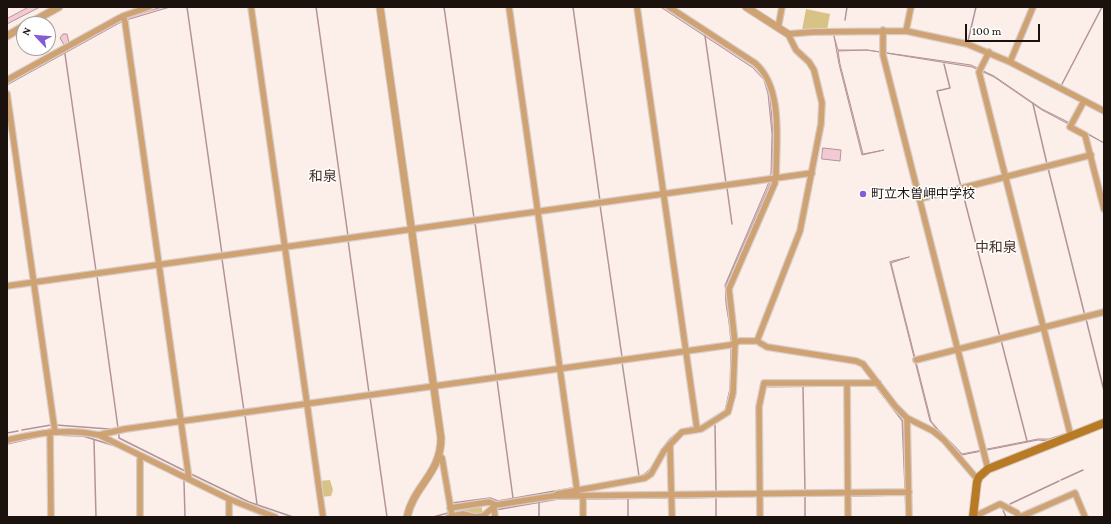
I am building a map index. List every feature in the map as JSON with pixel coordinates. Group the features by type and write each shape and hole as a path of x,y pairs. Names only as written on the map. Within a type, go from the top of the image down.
{"main road":[{"path":"973,517 978,480 988,469 1070,434 1104,423"}],"street":[{"path":"43,16 59,7"},
{"path":"7,80 68,45 149,7"},
{"path":"251,7 323,517"},
{"path":"380,7 441,438 439,455 435,467 415,495 407,517"},
{"path":"509,7 577,490"},
{"path":"637,7 697,429"},
{"path":"439,455 442,458 451,517 463,514 475,517 484,516 495,510 577,490 624,482 648,476 664,451 682,432 701,429 728,412 733,393 733,344 728,294 730,283 775,183 773,179 776,120 773,95 766,76 755,63 669,7"},
{"path":"746,7 788,34 796,50 812,67 820,95 821,124 800,231 757,341"},
{"path":"778,28 782,7"},
{"path":"906,31 912,7"},
{"path":"1010,62 1032,7"},
{"path":"124,18 189,479"},
{"path":"788,34 883,30 906,31 967,44 1010,62 1104,111"},
{"path":"883,30 882,53 988,469"},
{"path":"7,36 16,31"},
{"path":"989,52 980,70 1005,177 1070,434"},
{"path":"7,94 52,432 51,517"},
{"path":"1084,101 1070,127 1085,135 1102,195 1104,209"},
{"path":"919,199 1090,155"},
{"path":"7,286 812,173"},
{"path":"916,360 1104,312"},
{"path":"99,435 125,429 686,351 733,344 740,341 757,341 767,347 856,361 866,366 907,418 932,431 944,440 978,480"},
{"path":"760,517 758,407 764,383 847,385 878,383"},
{"path":"847,385 848,517"},
{"path":"907,418 907,492 910,517"},
{"path":"7,440 52,432 84,432 99,435 229,498 275,517"},
{"path":"670,444 672,517"},
{"path":"140,517 141,456"},
{"path":"553,496 907,492"},
{"path":"973,517 1000,504 1017,513 1020,517 1074,493 1085,517"},
{"path":"583,496 583,517"},
{"path":"229,498 229,517"},
{"path":"450,508 489,502 495,510"}],"shaded area":[{"path":"29,7 40,7 23,16 16,16 16,19 7,24 7,19"},
{"path":"162,7 170,7 123,21 7,85 7,83 67,50 60,38 63,34 67,34 69,43 125,18"},
{"path":"661,7 664,7 754,66 762,74 770,94 773,134 773,172 771,182 728,280 726,292 725,285 769,182 771,172 772,134 768,94 764,80 753,68"},
{"path":"806,9 830,14 827,30 802,30"},
{"path":"834,36 838,50 867,50 838,51 863,154 884,150 862,155 839,64"},
{"path":"867,50 971,65 994,76 1042,109 1104,143 1042,110 994,77 972,67"},
{"path":"823,148 841,150 840,161 822,159"},
{"path":"909,257 891,263 931,421 962,454 1038,439 1049,439 1104,420 1048,441 1038,440 962,455 937,430 930,421 890,262"},
{"path":"726,292 729,319 726,303"},
{"path":"729,319 732,341 732,358 731,384 727,409 700,426 725,410 730,388 731,342"},
{"path":"766,385 876,385 903,421 904,453 907,471 907,517 902,421 875,386 766,387"},
{"path":"330,480 333,490 331,496 321,497 319,481"},
{"path":"481,504 483,514 453,515 454,509"}],"waterway":[{"path":"187,7 222,254"},
{"path":"316,7 348,236"},
{"path":"444,7 474,218"},
{"path":"573,7 600,201"},
{"path":"845,20 847,7"},
{"path":"968,41 976,7"},
{"path":"1061,86 1102,7"},
{"path":"705,36 726,183"},
{"path":"65,54 96,271"},
{"path":"944,64 950,88 937,91 961,187"},
{"path":"1033,104 1047,164"},
{"path":"1048,168 1085,316"},
{"path":"727,188 732,224"},
{"path":"962,190 1000,337"},
{"path":"600,205 622,357"},
{"path":"475,223 496,376"},
{"path":"348,240 369,393"},
{"path":"222,259 244,411"},
{"path":"97,276 118,428"},
{"path":"1086,319 1104,391"},
{"path":"1001,340 1027,441"},
{"path":"622,362 639,476"},
{"path":"497,380 513,498"},
{"path":"803,387 805,491"},
{"path":"370,397 387,517"},
{"path":"245,415 257,504"},
{"path":"22,430 51,425"},
{"path":"56,425 109,429 118,428"},
{"path":"715,425 716,492"},
{"path":"640,476 646,473 651,467 672,437 681,431 692,427"},
{"path":"7,433 18,431"},
{"path":"119,433 119,438 185,471"},
{"path":"52,435 83,436 115,446"},
{"path":"7,444 42,436"},
{"path":"94,440 96,517"},
{"path":"122,449 138,457"},
{"path":"142,459 205,490"},
{"path":"1061,480 1083,470"},
{"path":"191,474 249,502 293,517"},
{"path":"184,481 185,517"},
{"path":"581,487 614,481"},
{"path":"1010,504 1059,481"},
{"path":"452,503 490,498 498,501 572,488"},
{"path":"851,496 906,495"},
{"path":"805,496 805,517"},
{"path":"716,497 716,517"},
{"path":"674,498 732,497"},
{"path":"628,498 628,517"},
{"path":"585,499 669,498"},
{"path":"495,510 558,499 581,499"},
{"path":"539,502 539,517"},
{"path":"233,503 266,517"},
{"path":"433,517 448,513 447,504"},
{"path":"1003,510 1006,517"},
{"path":"7,512 7,517"}],"place":[{"name":"町立木曽岬中学校","path":"863,194"}],"district":[{"name":"和泉","path":"323,177"},
{"name":"中和泉","path":"996,248"}]}
